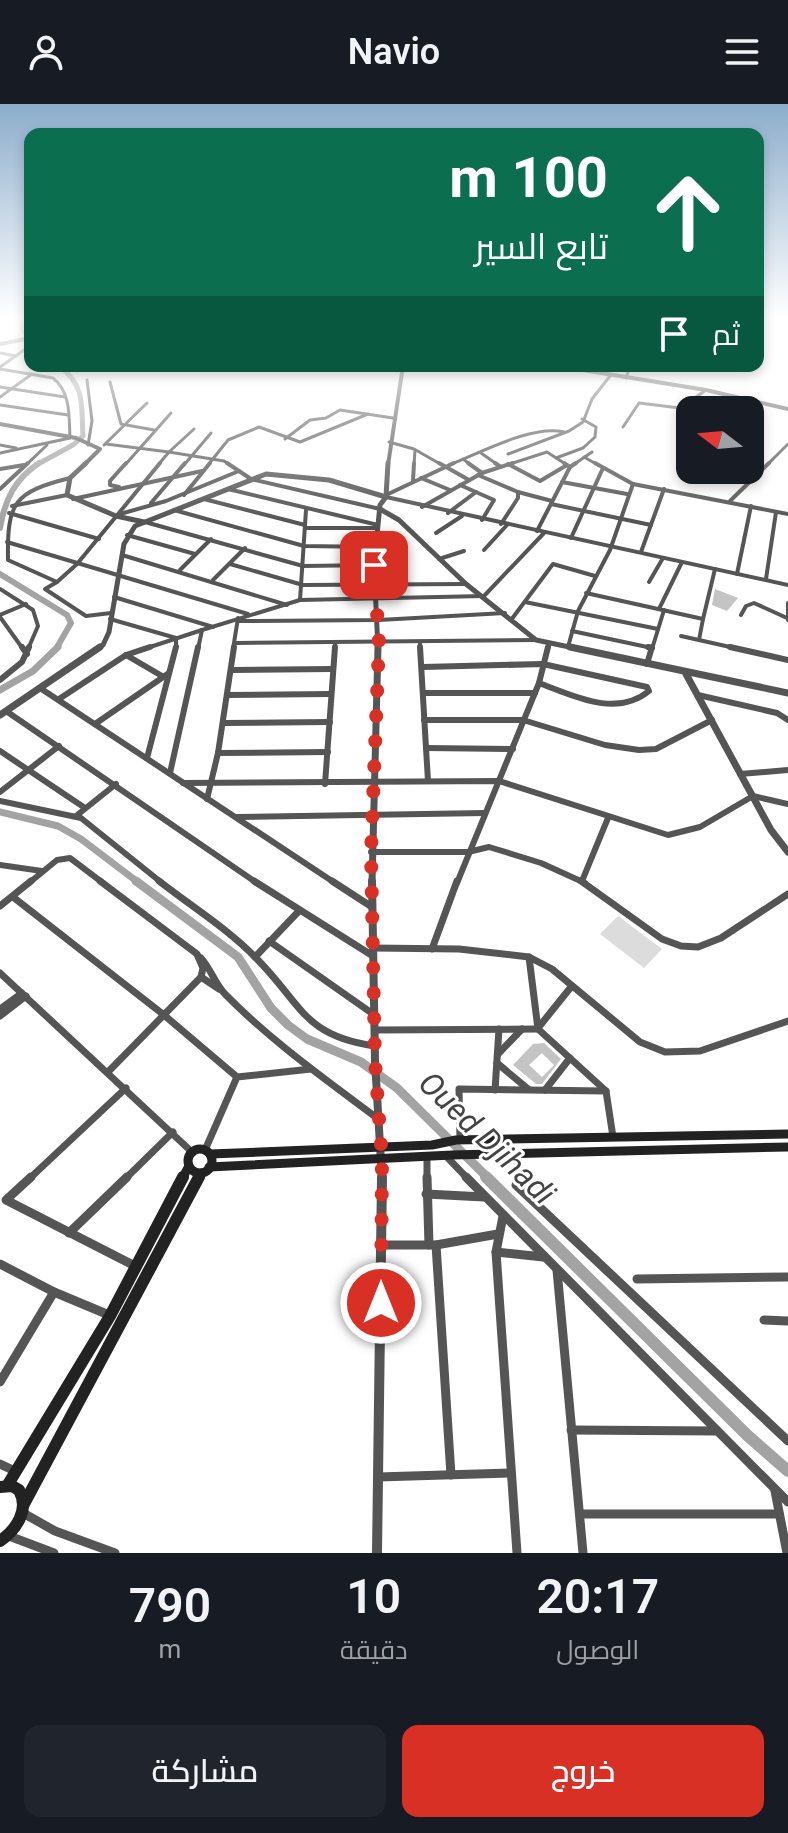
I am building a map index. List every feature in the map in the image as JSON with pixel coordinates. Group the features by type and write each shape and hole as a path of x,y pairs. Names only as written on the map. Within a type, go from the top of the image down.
{"main road":[{"path":"189,1166 195,1173 381,1154 458,1140 788,1134"},
{"path":"24,1508 19,1491 4,1486 17,1472 110,1316 193,1153 427,1157 788,1147"},
{"path":"3,1540 24,1508 205,1170 208,1152"}],"street":[{"path":"0,397 15,386"},
{"path":"60,386 73,438"},
{"path":"86,443 92,421 88,386"},
{"path":"111,386 121,424 154,430"},
{"path":"386,496 389,442 399,386"},
{"path":"508,454 583,422 602,386"},
{"path":"677,386 788,409"},
{"path":"0,387 65,397"},
{"path":"623,427 639,403 680,408 706,390"},
{"path":"57,582 8,560 9,513 12,506 28,490 70,478 147,403"},
{"path":"0,405 68,415"},
{"path":"285,439 310,420 326,418 340,410 393,418"},
{"path":"136,491 110,485 110,481 171,413"},
{"path":"184,495 228,440 259,427 285,439 306,440 368,414"},
{"path":"556,458 588,445 595,437 596,427 582,419"},
{"path":"0,424 73,438 100,449"},
{"path":"176,638 110,616 86,616 45,589 77,564 169,452 194,429"},
{"path":"377,1553 381,1154 375,1061 371,813 379,643 374,565 380,505 386,496 413,481 463,459 543,430 564,432"},
{"path":"151,503 211,433"},
{"path":"0,453 73,438"},
{"path":"544,441 549,451 569,466"},
{"path":"389,442 415,450 469,480"},
{"path":"106,444 229,462 251,479 380,509 399,520 466,584 536,640 549,645 788,693"},
{"path":"730,501 788,444"},
{"path":"0,445 19,449"},
{"path":"1,488 47,445"},
{"path":"498,447 519,461"},
{"path":"413,481 415,450"},
{"path":"421,507 480,474 549,451 565,455"},
{"path":"508,464 540,481 592,452"},
{"path":"481,453 501,467"},
{"path":"584,457 633,484 788,514"},
{"path":"463,459 480,474 518,492 583,511 651,525"},
{"path":"0,469 26,465"},
{"path":"537,531 569,466"},
{"path":"571,538 603,468"},
{"path":"12,506 202,471"},
{"path":"116,516 184,495 239,471"},
{"path":"788,585 421,507 315,478 274,474 251,479 131,529 122,555 109,632 103,645 3,713 116,784 298,912 373,952 459,949 529,957 552,969 640,1042 665,1052 700,1051 788,1021"},
{"path":"69,497 70,478"},
{"path":"420,478 450,490"},
{"path":"562,482 627,494"},
{"path":"568,647 578,611 610,550 609,545 633,484"},
{"path":"460,485 494,500 482,520"},
{"path":"228,489 377,526"},
{"path":"641,552 664,489"},
{"path":"448,513 476,492"},
{"path":"484,550 504,525 518,492"},
{"path":"69,497 116,516 245,548 303,566 374,565"},
{"path":"204,499 305,526 377,526"},
{"path":"737,574 751,506"},
{"path":"174,510 304,546 376,547"},
{"path":"300,600 306,510"},
{"path":"766,579 776,512"},
{"path":"9,513 99,539"},
{"path":"436,533 462,516"},
{"path":"59,699 126,655 300,600 484,596 544,533"},
{"path":"127,535 195,554"},
{"path":"180,570 211,539"},
{"path":"7,542 251,615"},
{"path":"213,580 245,548"},
{"path":"439,559 464,551"},
{"path":"122,555 180,570 287,605"},
{"path":"649,582 663,558"},
{"path":"647,664 661,609 682,562"},
{"path":"230,564 303,585 466,584"},
{"path":"511,620 553,564 595,576"},
{"path":"699,640 715,569"},
{"path":"0,589 36,613 38,626 27,654 14,670 0,680"},
{"path":"586,593 703,619"},
{"path":"114,597 213,627"},
{"path":"525,602 658,629"},
{"path":"741,615 752,602 787,619 788,603"},
{"path":"26,604 0,616 27,654"},
{"path":"238,619 379,620 505,613"},
{"path":"207,799 218,753 238,619"},
{"path":"170,773 202,630"},
{"path":"572,631 652,648"},
{"path":"681,636 788,660"},
{"path":"147,758 176,638"},
{"path":"236,643 536,640"},
{"path":"325,784 335,643"},
{"path":"420,643 428,781"},
{"path":"432,949 468,852 539,683 549,645"},
{"path":"126,655 166,674"},
{"path":"423,667 543,664 647,687 649,691 628,703 609,704 539,683"},
{"path":"232,670 332,669"},
{"path":"95,724 166,674"},
{"path":"686,674 771,830 788,852"},
{"path":"40,688 372,907"},
{"path":"423,693 535,693"},
{"path":"227,695 331,694"},
{"path":"698,695 771,711 788,720"},
{"path":"424,720 523,720 623,749 645,751 656,749 712,720"},
{"path":"223,723 330,722"},
{"path":"0,792 59,746"},
{"path":"426,748 513,749"},
{"path":"0,751 85,808"},
{"path":"218,753 328,752"},
{"path":"740,774 788,770"},
{"path":"183,783 499,781 608,818 674,835 700,827 753,796 788,804"},
{"path":"76,816 116,784"},
{"path":"0,801 76,816 255,957 303,1014 328,1035 347,1042 375,1046"},
{"path":"236,817 485,813"},
{"path":"582,881 608,818"},
{"path":"371,852 468,852 489,847 541,863 582,881 662,939 690,947 721,938 788,894"},
{"path":"0,906 60,858 70,858 197,954 209,966 222,991"},
{"path":"0,865 42,871"},
{"path":"13,897 164,1015 237,1077 311,1069"},
{"path":"255,957 298,912"},
{"path":"269,941 376,1016"},
{"path":"108,1072 201,977 203,968 197,954"},
{"path":"529,957 538,1029 606,1091 613,1137"},
{"path":"0,973 193,1153"},
{"path":"201,977 222,991 311,1069 377,1118"},
{"path":"538,1029 571,987"},
{"path":"0,1009 24,995"},
{"path":"0,1016 24,995"},
{"path":"495,1090 499,1029"},
{"path":"497,1059 522,1029"},
{"path":"376,1030 538,1029"},
{"path":"545,1090 570,1058"},
{"path":"497,1059 529,1090"},
{"path":"208,1152 237,1077"},
{"path":"126,1088 3,1199 135,1266"},
{"path":"458,1140 459,1089 606,1091"},
{"path":"69,1233 173,1132"},
{"path":"448,1155 484,1197 788,1502"},
{"path":"427,1157 426,1194 433,1245 451,1475"},
{"path":"516,1185 788,1441"},
{"path":"426,1194 484,1197"},
{"path":"503,1216 496,1252 517,1553"},
{"path":"381,1245 433,1245 498,1234"},
{"path":"496,1252 543,1257"},
{"path":"0,1264 110,1316"},
{"path":"557,1270 583,1553"},
{"path":"637,1279 788,1277"},
{"path":"0,1382 54,1292"},
{"path":"764,1320 788,1321"},
{"path":"571,1430 716,1431"},
{"path":"0,1464 17,1472"},
{"path":"378,1477 511,1473"},
{"path":"775,1491 787,1553"},
{"path":"24,1508 55,1531 115,1553"},
{"path":"580,1514 779,1514"},
{"path":"3,1540 54,1553"}],"shaded area":[{"path":"618,916 662,949 644,968 600,934"}],"building":[{"path":"715,589 738,598 727,611 712,605"},
{"path":"544,1043 561,1059 542,1084 536,1084 513,1065 533,1044","holes":["542,1053 554,1065 542,1077 529,1065"]}],"waterway":[{"name":"Oued Djihadi","path":"38,464 83,436 82,406 76,386"},
{"name":"Oued Djihadi","path":"0,528 12,491 38,464"},
{"name":"Oued Djihadi","path":"0,574 67,615 71,623 56,649"},
{"name":"Oued Djihadi","path":"0,690 33,671 56,649"},
{"name":"Oued Djihadi","path":"0,812 58,826 81,839 139,883"},
{"name":"Oued Djihadi","path":"136,881 238,957 271,1008 288,1025 307,1039 361,1062 397,1088 489,1179"},
{"name":"Oued Djihadi","path":"486,1177 747,1435 788,1471"}],"route":[{"path":"374,565 379,643 371,852 377,1118 382,1160 381,1303"}]}
